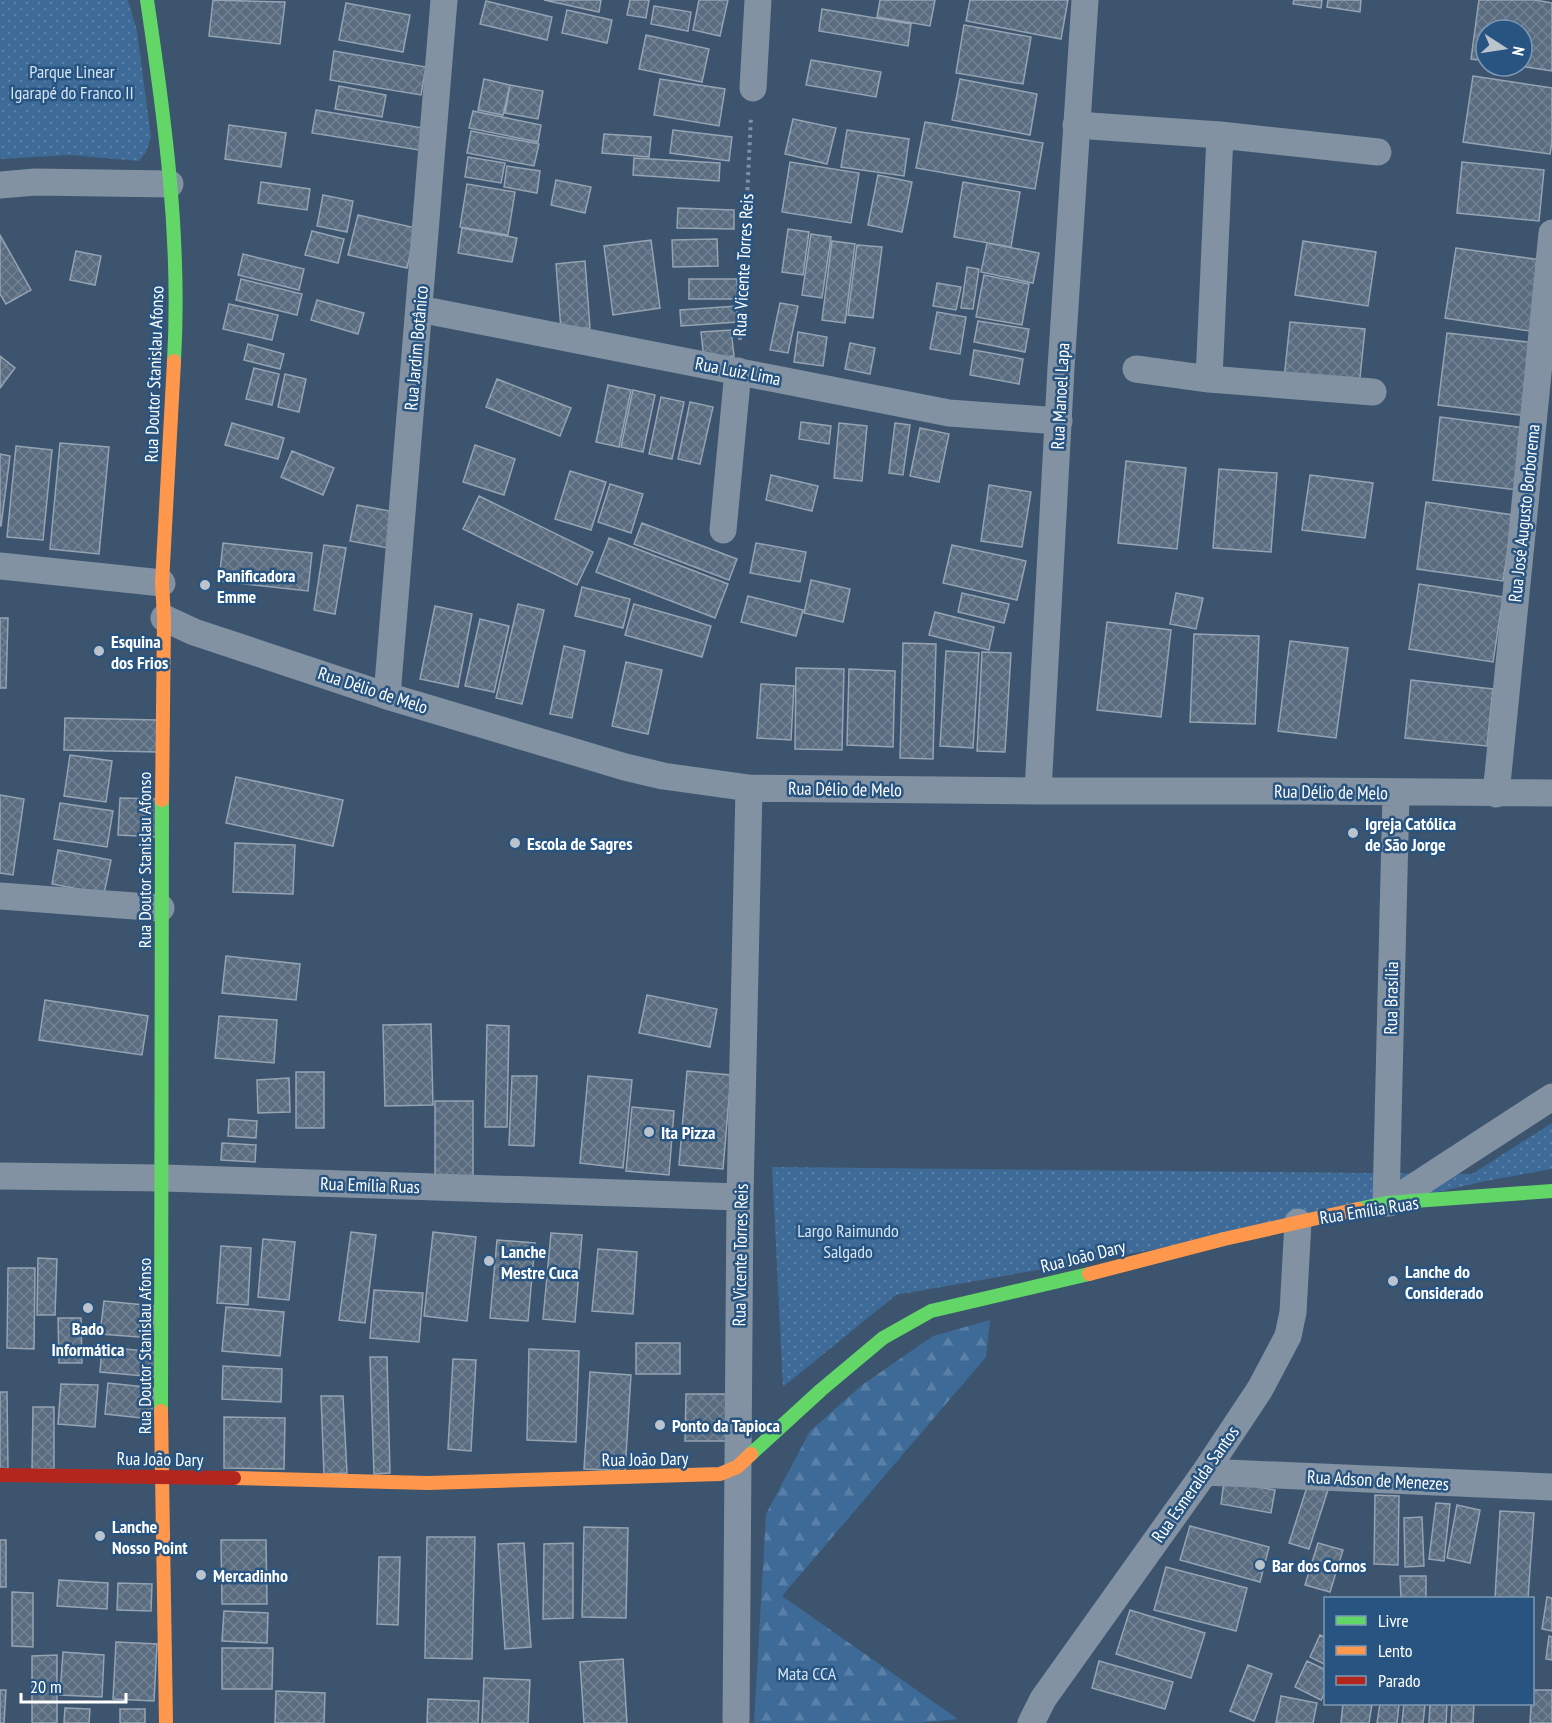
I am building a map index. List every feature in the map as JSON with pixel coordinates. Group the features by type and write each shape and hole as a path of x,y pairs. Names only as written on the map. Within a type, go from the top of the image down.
{"street":[{"name":"Rua Doutor Stanislau Afonso","path":"147,0 164,112 176,257 176,326 162,583 164,618 160,908 163,1178 161,1476 165,1723"},
{"name":"Rua Jardim Botânico","path":"387,696 444,0"},
{"path":"753,88 758,0"},
{"name":"Rua Manoel Lapa","path":"1038,791 1085,0"},
{"path":"1076,126 1220,135 1377,152"},
{"path":"1209,380 1220,135"},
{"path":"0,185 35,182 170,184"},
{"name":"Rua José Augusto Borborema","path":"1496,794 1552,233"},
{"name":"Rua Luiz Lima","path":"419,309 949,413 1059,421"},
{"path":"1136,369 1209,380 1373,392"},
{"path":"723,530 738,371"},
{"path":"0,566 162,583"},
{"name":"Rua Délio de Melo","path":"164,618 194,632 387,696 625,767 663,776 749,788 1552,793"},
{"name":"Rua Vicente Torres Reis","path":"736,1723 740,1197 749,788"},
{"name":"Rua Brasília","path":"1388,1203 1396,793"},
{"path":"0,896 160,908"},
{"path":"1388,1203 1552,1097"},
{"name":"Rua Emília Ruas","path":"0,1176 163,1178 740,1197"},
{"name":"Rua Emília Ruas","path":"1224,1239 1388,1203 1552,1191"},
{"name":"Rua Esmeralda Santos","path":"1031,1723 1043,1699 1260,1389 1288,1336 1293,1312 1298,1222"},
{"name":"Rua João Dary","path":"0,1475 428,1482 720,1474 737,1467 821,1390 883,1338 931,1311 1224,1239"},
{"name":"Rua Adson de Menezes","path":"1204,1472 1552,1487"}],"path":[{"name":"Rua Vicente Torres Reis","path":"738,371 753,88"}],"green space":[{"name":"Parque Linear Igarapé do Franco II","path":"0,0 128,0 137,31 151,137 146,152 139,161 69,155 0,159"},
{"name":"Largo Raimundo Salgado","path":"1552,1123 1552,1169 1491,1180 1287,1226 896,1295 783,1387 772,1167 1472,1174"},
{"name":"Mata CCA","path":"990,1320 986,1357 782,1596 958,1719 919,1723 754,1723 766,1514 810,1431 862,1385 933,1336"}],"building":[{"path":"213,0 285,2 280,44 209,36"},
{"path":"544,0 601,0 599,12"},
{"path":"630,0 649,0 646,18 627,15"},
{"path":"699,0 728,0 720,36 693,30"},
{"path":"880,0 935,0 930,26 877,17"},
{"path":"970,0 1068,0 1061,39 966,21"},
{"path":"1294,0 1322,0 1321,8 1293,4"},
{"path":"1328,0 1361,0 1360,12 1327,7"},
{"path":"1479,0 1535,0 1552,3 1552,71 1534,68 1534,18 1477,18"},
{"path":"486,1 552,17 547,40 480,24"},
{"path":"346,3 410,15 403,52 339,40"},
{"path":"654,6 691,12 688,31 651,24"},
{"path":"822,9 911,24 908,46 819,31"},
{"path":"567,10 612,20 607,43 562,33"},
{"path":"964,25 1031,37 1023,84 956,73"},
{"path":"646,35 709,49 702,82 639,69"},
{"path":"1474,37 1474,59 1471,59"},
{"path":"334,51 426,67 421,95 330,80"},
{"path":"811,60 881,72 876,97 806,85"},
{"path":"1473,76 1474,78 1552,88 1550,154 1463,142"},
{"path":"484,79 510,85 503,115 478,110"},
{"path":"660,79 725,89 719,126 654,115"},
{"path":"960,79 1037,94 1030,135 952,120"},
{"path":"510,85 543,91 538,119 505,113"},
{"path":"339,86 386,95 382,117 335,109"},
{"path":"316,110 429,129 425,151 312,133"},
{"path":"473,111 541,125 538,142 469,128"},
{"path":"793,119 836,128 827,164 785,154"},
{"path":"925,122 1043,143 1035,189 916,168"},
{"path":"229,125 286,133 281,167 225,159"},
{"path":"673,130 732,137 729,161 670,153"},
{"path":"847,130 909,139 904,176 841,167"},
{"path":"471,131 539,144 534,166 467,153"},
{"path":"604,134 651,137 649,157 602,153"},
{"path":"468,157 505,163 501,183 465,177"},
{"path":"634,158 720,163 719,181 633,175"},
{"path":"790,162 859,173 851,223 782,212"},
{"path":"1462,162 1544,170 1539,221 1457,213"},
{"path":"507,166 540,171 537,193 504,187"},
{"path":"878,175 912,182 902,232 868,225"},
{"path":"556,180 591,187 585,213 551,205"},
{"path":"261,182 310,189 307,210 258,203"},
{"path":"963,182 1020,192 1011,247 954,237"},
{"path":"467,184 515,192 508,235 460,227"},
{"path":"323,195 353,201 347,232 317,226"},
{"path":"678,208 734,210 734,229 677,228"},
{"path":"358,215 416,228 407,268 348,255"},
{"path":"462,228 517,238 512,262 458,253"},
{"path":"788,229 809,232 803,275 782,272"},
{"path":"312,231 344,239 338,263 305,255"},
{"path":"811,234 831,237 822,298 802,295"},
{"path":"0,235 31,290 6,304 0,294"},
{"path":"717,239 718,266 673,267 672,240"},
{"path":"651,240 660,308 613,315 604,246"},
{"path":"832,241 855,244 845,323 822,320"},
{"path":"1303,241 1376,252 1368,306 1295,295"},
{"path":"987,243 1039,253 1033,283 981,272"},
{"path":"857,245 882,247 873,318 848,315"},
{"path":"1456,248 1541,260 1530,331 1445,318"},
{"path":"76,251 101,256 95,285 70,280"},
{"path":"243,254 304,269 299,290 238,275"},
{"path":"585,261 590,328 561,330 556,264"},
{"path":"967,267 979,269 973,309 961,308"},
{"path":"984,275 1029,284 1022,325 976,317"},
{"path":"241,279 302,294 297,315 236,300"},
{"path":"689,279 737,279 738,299 689,299"},
{"path":"937,283 961,287 956,310 933,306"},
{"path":"317,300 364,313 358,334 311,320"},
{"path":"780,303 798,306 788,353 770,350"},
{"path":"229,304 278,315 272,340 223,329"},
{"path":"737,306 738,322 681,326 680,310"},
{"path":"937,312 966,317 960,354 930,349"},
{"path":"978,321 1029,329 1025,352 974,342"},
{"path":"1290,322 1365,329 1359,387 1284,379"},
{"path":"731,330 734,356 704,359 701,332"},
{"path":"798,332 827,337 823,366 794,362"},
{"path":"1447,333 1536,343 1528,416 1438,405"},
{"path":"850,343 875,348 870,374 845,369"},
{"path":"248,344 284,354 280,369 244,360"},
{"path":"974,350 1023,359 1019,384 970,375"},
{"path":"0,356 15,368 0,388"},
{"path":"254,368 279,374 272,405 246,399"},
{"path":"285,374 306,379 299,412 278,407"},
{"path":"497,379 571,408 560,436 486,407"},
{"path":"608,385 631,390 619,447 596,442"},
{"path":"633,390 655,395 643,452 621,447"},
{"path":"661,397 684,402 672,459 649,454"},
{"path":"690,402 713,407 700,464 678,459"},
{"path":"1440,417 1525,428 1518,490 1433,480"},
{"path":"801,422 831,426 829,444 799,439"},
{"path":"232,423 284,438 278,459 225,445"},
{"path":"839,423 867,426 862,481 834,478"},
{"path":"895,423 910,425 903,475 889,473"},
{"path":"920,428 949,434 939,482 910,476"},
{"path":"60,443 109,447 99,554 50,549"},
{"path":"475,445 515,459 504,495 463,482"},
{"path":"16,446 52,450 43,540 7,537"},
{"path":"292,451 334,468 323,495 281,477"},
{"path":"0,454 10,456 1,526 0,526"},
{"path":"1126,461 1186,468 1177,549 1118,543"},
{"path":"1219,469 1277,473 1271,552 1213,548"},
{"path":"570,471 606,482 591,530 555,519"},
{"path":"771,475 818,486 812,511 766,500"},
{"path":"1310,475 1373,483 1365,538 1302,530"},
{"path":"610,484 643,494 631,533 598,522"},
{"path":"989,485 1031,492 1022,547 981,541"},
{"path":"479,496 593,552 577,585 463,529"},
{"path":"1426,502 1513,515 1503,581 1417,569"},
{"path":"357,505 395,512 388,548 350,541"},
{"path":"642,523 737,559 729,580 634,544"},
{"path":"609,538 728,584 715,618 596,572"},
{"path":"223,543 312,553 308,591 219,581"},
{"path":"756,543 806,552 800,582 750,573"},
{"path":"324,545 346,548 335,614 314,610"},
{"path":"952,545 1026,561 1017,600 943,583"},
{"path":"811,580 850,589 843,622 804,613"},
{"path":"1419,584 1503,597 1493,662 1409,649"},
{"path":"582,587 630,599 623,628 575,616"},
{"path":"962,593 1009,604 1004,623 958,612"},
{"path":"1176,593 1203,598 1196,629 1170,624"},
{"path":"748,596 803,610 796,636 741,622"},
{"path":"518,604 544,610 522,704 496,698"},
{"path":"634,604 711,626 702,657 625,635"},
{"path":"435,606 472,614 458,687 420,679"},
{"path":"935,612 994,627 989,650 929,635"},
{"path":"0,618 8,618 6,688 0,688"},
{"path":"480,619 509,626 494,692 465,686"},
{"path":"1107,622 1171,630 1161,717 1097,710"},
{"path":"1194,634 1259,636 1255,724 1190,722"},
{"path":"1290,641 1348,648 1336,738 1278,731"},
{"path":"903,643 936,644 933,759 900,758"},
{"path":"564,646 585,651 572,718 550,714"},
{"path":"946,651 979,653 973,748 940,746"},
{"path":"982,652 1011,653 1005,752 977,751"},
{"path":"626,662 662,670 648,734 612,726"},
{"path":"796,668 844,669 842,750 795,749"},
{"path":"849,669 895,671 893,747 847,745"},
{"path":"1411,680 1493,689 1487,746 1405,738"},
{"path":"761,684 794,686 791,740 757,738"},
{"path":"65,718 157,720 157,752 64,750"},
{"path":"70,755 112,761 106,802 64,796"},
{"path":"236,777 343,800 333,846 226,823"},
{"path":"0,795 24,799 13,875 0,873"},
{"path":"120,798 159,799 157,837 118,835"},
{"path":"60,803 113,811 107,847 54,839"},
{"path":"235,843 295,845 293,894 233,892"},
{"path":"58,850 111,860 104,894 52,884"},
{"path":"226,956 300,964 296,1000 222,993"},
{"path":"647,995 717,1009 710,1047 639,1033"},
{"path":"45,1000 148,1016 142,1055 39,1040"},
{"path":"219,1016 277,1020 274,1063 215,1058"},
{"path":"431,1024 433,1105 385,1106 383,1025"},
{"path":"487,1025 509,1026 507,1127 485,1127"},
{"path":"687,1071 731,1075 723,1169 679,1165"},
{"path":"296,1072 324,1072 324,1128 296,1128"},
{"path":"512,1076 537,1076 534,1146 509,1145"},
{"path":"588,1076 632,1080 623,1168 580,1163"},
{"path":"289,1078 290,1112 258,1113 257,1080"},
{"path":"435,1101 473,1101 473,1179 435,1179"},
{"path":"632,1107 674,1111 669,1175 626,1171"},
{"path":"229,1119 257,1121 256,1138 228,1136"},
{"path":"222,1143 256,1145 255,1162 221,1160"},
{"path":"351,1232 376,1235 365,1323 339,1320"},
{"path":"433,1232 476,1237 467,1321 424,1316"},
{"path":"551,1233 582,1235 575,1322 543,1319"},
{"path":"263,1239 295,1242 289,1300 258,1297"},
{"path":"497,1240 535,1243 528,1321 490,1318"},
{"path":"221,1246 251,1248 248,1305 217,1303"},
{"path":"598,1249 637,1252 633,1314 592,1311"},
{"path":"38,1258 57,1259 55,1315 37,1315"},
{"path":"8,1268 35,1268 34,1349 7,1348"},
{"path":"374,1290 423,1293 419,1342 370,1338"},
{"path":"104,1301 155,1306 152,1338 100,1334"},
{"path":"226,1307 284,1312 280,1356 222,1351"},
{"path":"58,1318 81,1318 82,1363 59,1363"},
{"path":"636,1343 680,1343 680,1374 636,1374"},
{"path":"102,1347 157,1352 155,1377 100,1372"},
{"path":"529,1349 579,1351 576,1442 527,1440"},
{"path":"370,1357 387,1357 390,1473 374,1474"},
{"path":"453,1359 476,1360 471,1451 448,1449"},
{"path":"223,1366 282,1369 281,1402 222,1399"},
{"path":"590,1372 631,1375 625,1471 584,1469"},
{"path":"108,1383 154,1388 151,1419 105,1414"},
{"path":"61,1384 98,1385 95,1427 58,1424"},
{"path":"0,1392 7,1392 8,1470 0,1470"},
{"path":"686,1394 727,1394 726,1441 685,1441"},
{"path":"321,1396 343,1396 347,1473 324,1474"},
{"path":"33,1407 54,1407 54,1469 32,1469"},
{"path":"224,1417 285,1418 284,1469 224,1468"},
{"path":"1224,1481 1275,1490 1271,1513 1221,1504"},
{"path":"1308,1484 1328,1490 1309,1549 1289,1543"},
{"path":"1375,1495 1399,1496 1398,1565 1374,1564"},
{"path":"1436,1503 1450,1504 1444,1561 1429,1559"},
{"path":"1457,1505 1480,1510 1470,1563 1447,1558"},
{"path":"1500,1511 1534,1513 1528,1597 1495,1597"},
{"path":"1422,1517 1424,1566 1405,1567 1404,1518"},
{"path":"1190,1526 1269,1547 1260,1582 1180,1560"},
{"path":"584,1527 628,1528 626,1618 582,1617"},
{"path":"427,1537 475,1537 472,1659 425,1658"},
{"path":"0,1540 6,1540 6,1587 0,1587"},
{"path":"221,1540 266,1540 267,1604 222,1604"},
{"path":"524,1543 531,1647 505,1649 498,1544"},
{"path":"573,1543 573,1618 543,1619 544,1544"},
{"path":"1318,1543 1343,1550 1330,1592 1305,1585"},
{"path":"379,1557 400,1557 398,1625 377,1624"},
{"path":"1166,1567 1247,1588 1236,1631 1154,1610"},
{"path":"1400,1576 1426,1576 1426,1597 1401,1597"},
{"path":"59,1580 108,1583 107,1609 57,1606"},
{"path":"118,1583 152,1584 151,1611 117,1610"},
{"path":"12,1592 33,1593 33,1647 12,1646"},
{"path":"1547,1597 1552,1598 1552,1631 1542,1629"},
{"path":"1130,1610 1205,1633 1191,1678 1116,1654"},
{"path":"224,1611 268,1613 267,1643 222,1641"},
{"path":"1320,1635 1324,1637 1324,1664 1310,1657"},
{"path":"1549,1636 1552,1637 1552,1660 1546,1659"},
{"path":"116,1642 157,1644 154,1701 113,1699"},
{"path":"222,1648 273,1648 272,1689 222,1689"},
{"path":"63,1652 104,1655 102,1697 60,1695"},
{"path":"57,1655 57,1723 32,1723 32,1656"},
{"path":"623,1659 627,1723 584,1723 580,1662"},
{"path":"1099,1661 1173,1682 1165,1709 1092,1688"},
{"path":"1307,1661 1324,1669 1324,1695 1321,1700 1295,1687"},
{"path":"1248,1665 1272,1674 1254,1721 1230,1711"},
{"path":"484,1678 530,1680 528,1723 482,1723"},
{"path":"0,1690 6,1690 4,1723 0,1723"},
{"path":"1534,1690 1552,1690 1552,1723 1530,1723 1531,1705 1534,1705"},
{"path":"276,1691 325,1693 324,1723 275,1723"},
{"path":"1281,1696 1317,1703 1313,1723 1276,1723"},
{"path":"428,1699 479,1701 478,1723 427,1723"},
{"path":"1343,1705 1372,1705 1369,1723 1341,1723"},
{"path":"1380,1705 1399,1705 1397,1723 1377,1723"},
{"path":"1404,1705 1425,1705 1423,1723 1402,1723"},
{"path":"1430,1705 1447,1705 1446,1723 1429,1723"},
{"path":"1452,1705 1474,1705 1473,1723 1451,1723"},
{"path":"65,1708 90,1709 89,1723 64,1723"},
{"path":"120,1709 145,1709 145,1723 120,1723"}],"traffic: fast":[{"path":"147,0 170,180 175,270 174,361"},
{"path":"161,1411 162,800"},
{"path":"1358,1209 1386,1203 1552,1191"},
{"path":"751,1454 821,1390 883,1338 931,1311 1089,1274"}],"traffic: slow":[{"path":"162,800 164,618 162,583 174,361"},
{"path":"1089,1274 1224,1239 1358,1209"},
{"path":"161,1411 166,1723"},
{"path":"234,1478 428,1483 720,1474 737,1467 751,1454"}],"traffic: jam":[{"path":"0,1475 234,1478"}],"place":[{"name":"Panificadora Emme","path":"205,585"},
{"name":"Esquina dos Frios","path":"99,651"},
{"name":"Igreja Católica de São Jorge","path":"1353,833"},
{"name":"Escola de Sagres","path":"515,843"},
{"name":"Ita Pizza","path":"649,1132"},
{"name":"Lanche Mestre Cuca","path":"489,1261"},
{"name":"Lanche do Considerado","path":"1393,1281"},
{"name":"Bado Informática","path":"88,1308"},
{"name":"Ponto da Tapioca","path":"660,1425"},
{"name":"Lanche Nosso Point","path":"100,1536"},
{"name":"Bar dos Cornos","path":"1260,1565"},
{"name":"Mercadinho","path":"201,1575"}]}
